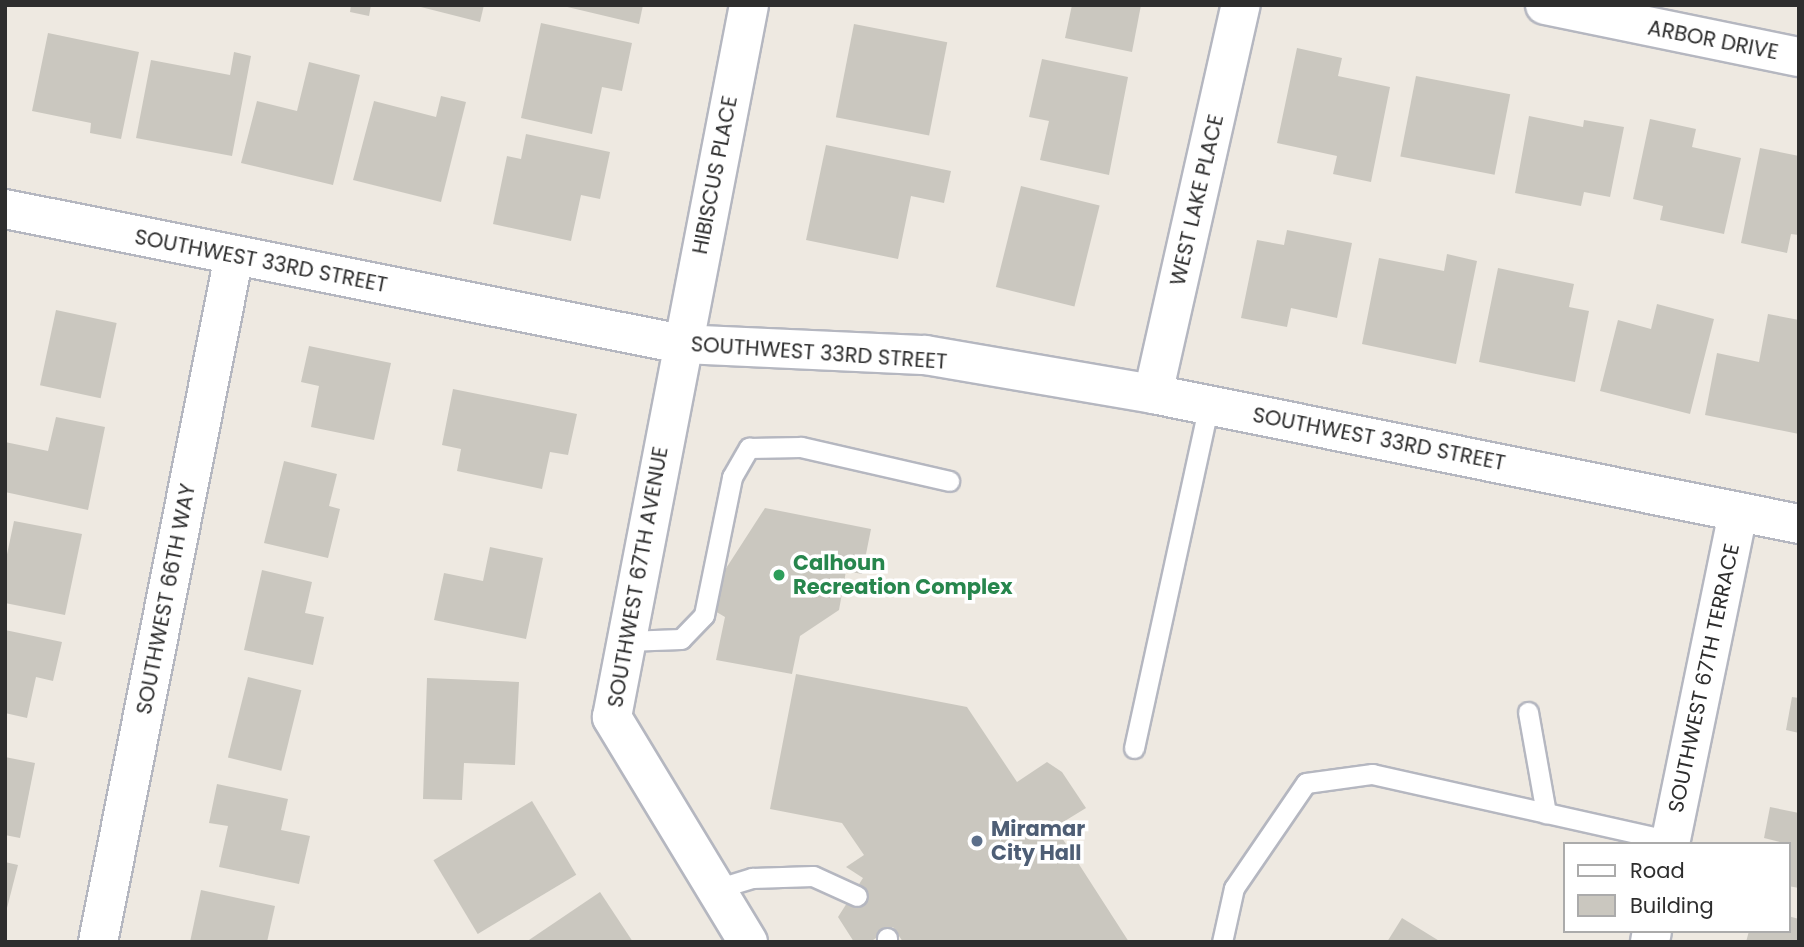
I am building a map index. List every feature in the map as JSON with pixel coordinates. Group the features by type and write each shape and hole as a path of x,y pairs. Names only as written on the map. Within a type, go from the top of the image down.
{"street":[{"name":"HIBISCUS PLACE","path":"681,344 749,5"},
{"name":"WEST LAKE PLACE","path":"1153,394 1241,5"},
{"name":"ARBOR DRIVE","path":"1545,5 1799,57"},
{"name":"SOUTHWEST 33RD STREET","path":"5,209 234,257 681,344 925,355 1153,394 1799,524"},
{"name":"SOUTHWEST 66TH WAY","path":"99,942 234,257"},
{"name":"SOUTHWEST 67TH AVENUE","path":"681,344 612,717 748,942"},
{"name":"SOUTHWEST 67TH TERRACE","path":"1671,842 1738,512"}],"lane":[{"path":"1134,748 1209,405"},
{"path":"626,642 681,639 704,614 732,477 749,448 801,447 949,481"},
{"path":"1528,712 1546,813"},
{"path":"1222,942 1234,888 1306,783 1373,774 1671,842"},
{"path":"716,889 751,878 813,876 858,896"}],"building":[{"path":"351,5 371,5 369,16 350,12"},
{"path":"413,5 484,5 480,22"},
{"path":"559,5 643,5 639,24"},
{"path":"1072,5 1141,5 1132,52 1065,38"},
{"path":"541,23 632,43 622,91 602,87 592,134 521,118"},
{"path":"854,24 947,42 929,135 836,117"},
{"path":"48,33 139,52 121,139 90,133 91,123 32,111"},
{"path":"1297,48 1342,58 1338,76 1390,87 1371,182 1333,174 1337,156 1277,143"},
{"path":"234,52 251,56 232,156 136,138 151,60 230,75"},
{"path":"1042,59 1128,77 1109,175 1040,160 1049,121 1029,117"},
{"path":"309,62 360,75 333,185 241,163 257,101 297,111"},
{"path":"1416,76 1510,94 1495,175 1400,156"},
{"path":"441,96 466,102 441,202 353,180 374,101 436,117"},
{"path":"1529,116 1583,127 1584,120 1624,127 1610,197 1584,192 1581,206 1515,193"},
{"path":"1650,119 1696,129 1692,147 1741,158 1724,234 1660,220 1663,206 1633,199"},
{"path":"526,134 610,152 600,199 581,195 571,241 493,224 507,156 521,159"},
{"path":"826,145 951,171 944,203 911,196 898,259 806,240"},
{"path":"1760,148 1799,156 1799,235 1791,234 1787,253 1741,243"},
{"path":"1021,186 1100,206 1074,307 996,287"},
{"path":"1287,230 1352,243 1337,318 1291,308 1287,327 1241,318 1257,240 1284,245"},
{"path":"1447,254 1477,261 1456,364 1362,344 1379,258 1444,271"},
{"path":"1498,268 1574,284 1569,307 1589,311 1575,382 1479,362"},
{"path":"1657,304 1714,319 1690,414 1600,391 1618,320 1651,329"},
{"path":"56,310 117,323 101,398 40,385"},
{"path":"1768,314 1799,320 1799,434 1705,415 1717,353 1759,362"},
{"path":"309,346 391,363 374,440 311,427 319,386 301,382"},
{"path":"453,389 577,414 568,455 550,452 542,489 457,471 461,449 442,445"},
{"path":"56,417 105,427 88,510 5,492 5,442 48,451"},
{"path":"284,461 337,474 329,506 340,509 328,558 264,543"},
{"path":"765,508 871,529 862,574 846,571 839,610 800,636 792,674 716,660 725,617 703,604"},
{"path":"14,521 82,534 65,615 5,603 5,564"},
{"path":"490,547 543,558 526,639 434,620 444,573 483,581"},
{"path":"262,570 312,582 305,613 324,617 313,665 244,650"},
{"path":"5,630 62,642 53,681 36,677 27,718 5,713"},
{"path":"796,674 967,707 1017,782 1047,762 1062,772 1086,808 1055,827 1129,942 903,942 893,927 870,942 854,942 838,917 863,878 846,867 864,855 842,823 770,809"},
{"path":"248,677 301,690 281,771 228,758"},
{"path":"427,678 519,682 515,765 464,763 462,800 423,799"},
{"path":"1792,697 1799,698 1799,733 1786,730"},
{"path":"5,757 35,763 20,838 5,835"},
{"path":"217,784 288,799 281,830 310,836 299,884 219,867 228,826 209,823"},
{"path":"532,801 576,875 478,934 433,860"},
{"path":"1770,807 1799,813 1799,888 1790,886 1790,842 1764,838"},
{"path":"5,862 18,865 6,912 5,912"},
{"path":"201,890 275,906 267,942 190,942"},
{"path":"600,892 633,942 526,942"},
{"path":"1790,917 1799,919 1799,942 1746,942 1748,933 1790,933"},
{"path":"1402,918 1441,942 1387,942"}],"place":[{"name":"Calhoun Recreation Complex","path":"779,575"},
{"name":"Miramar City Hall","path":"977,841"}]}
